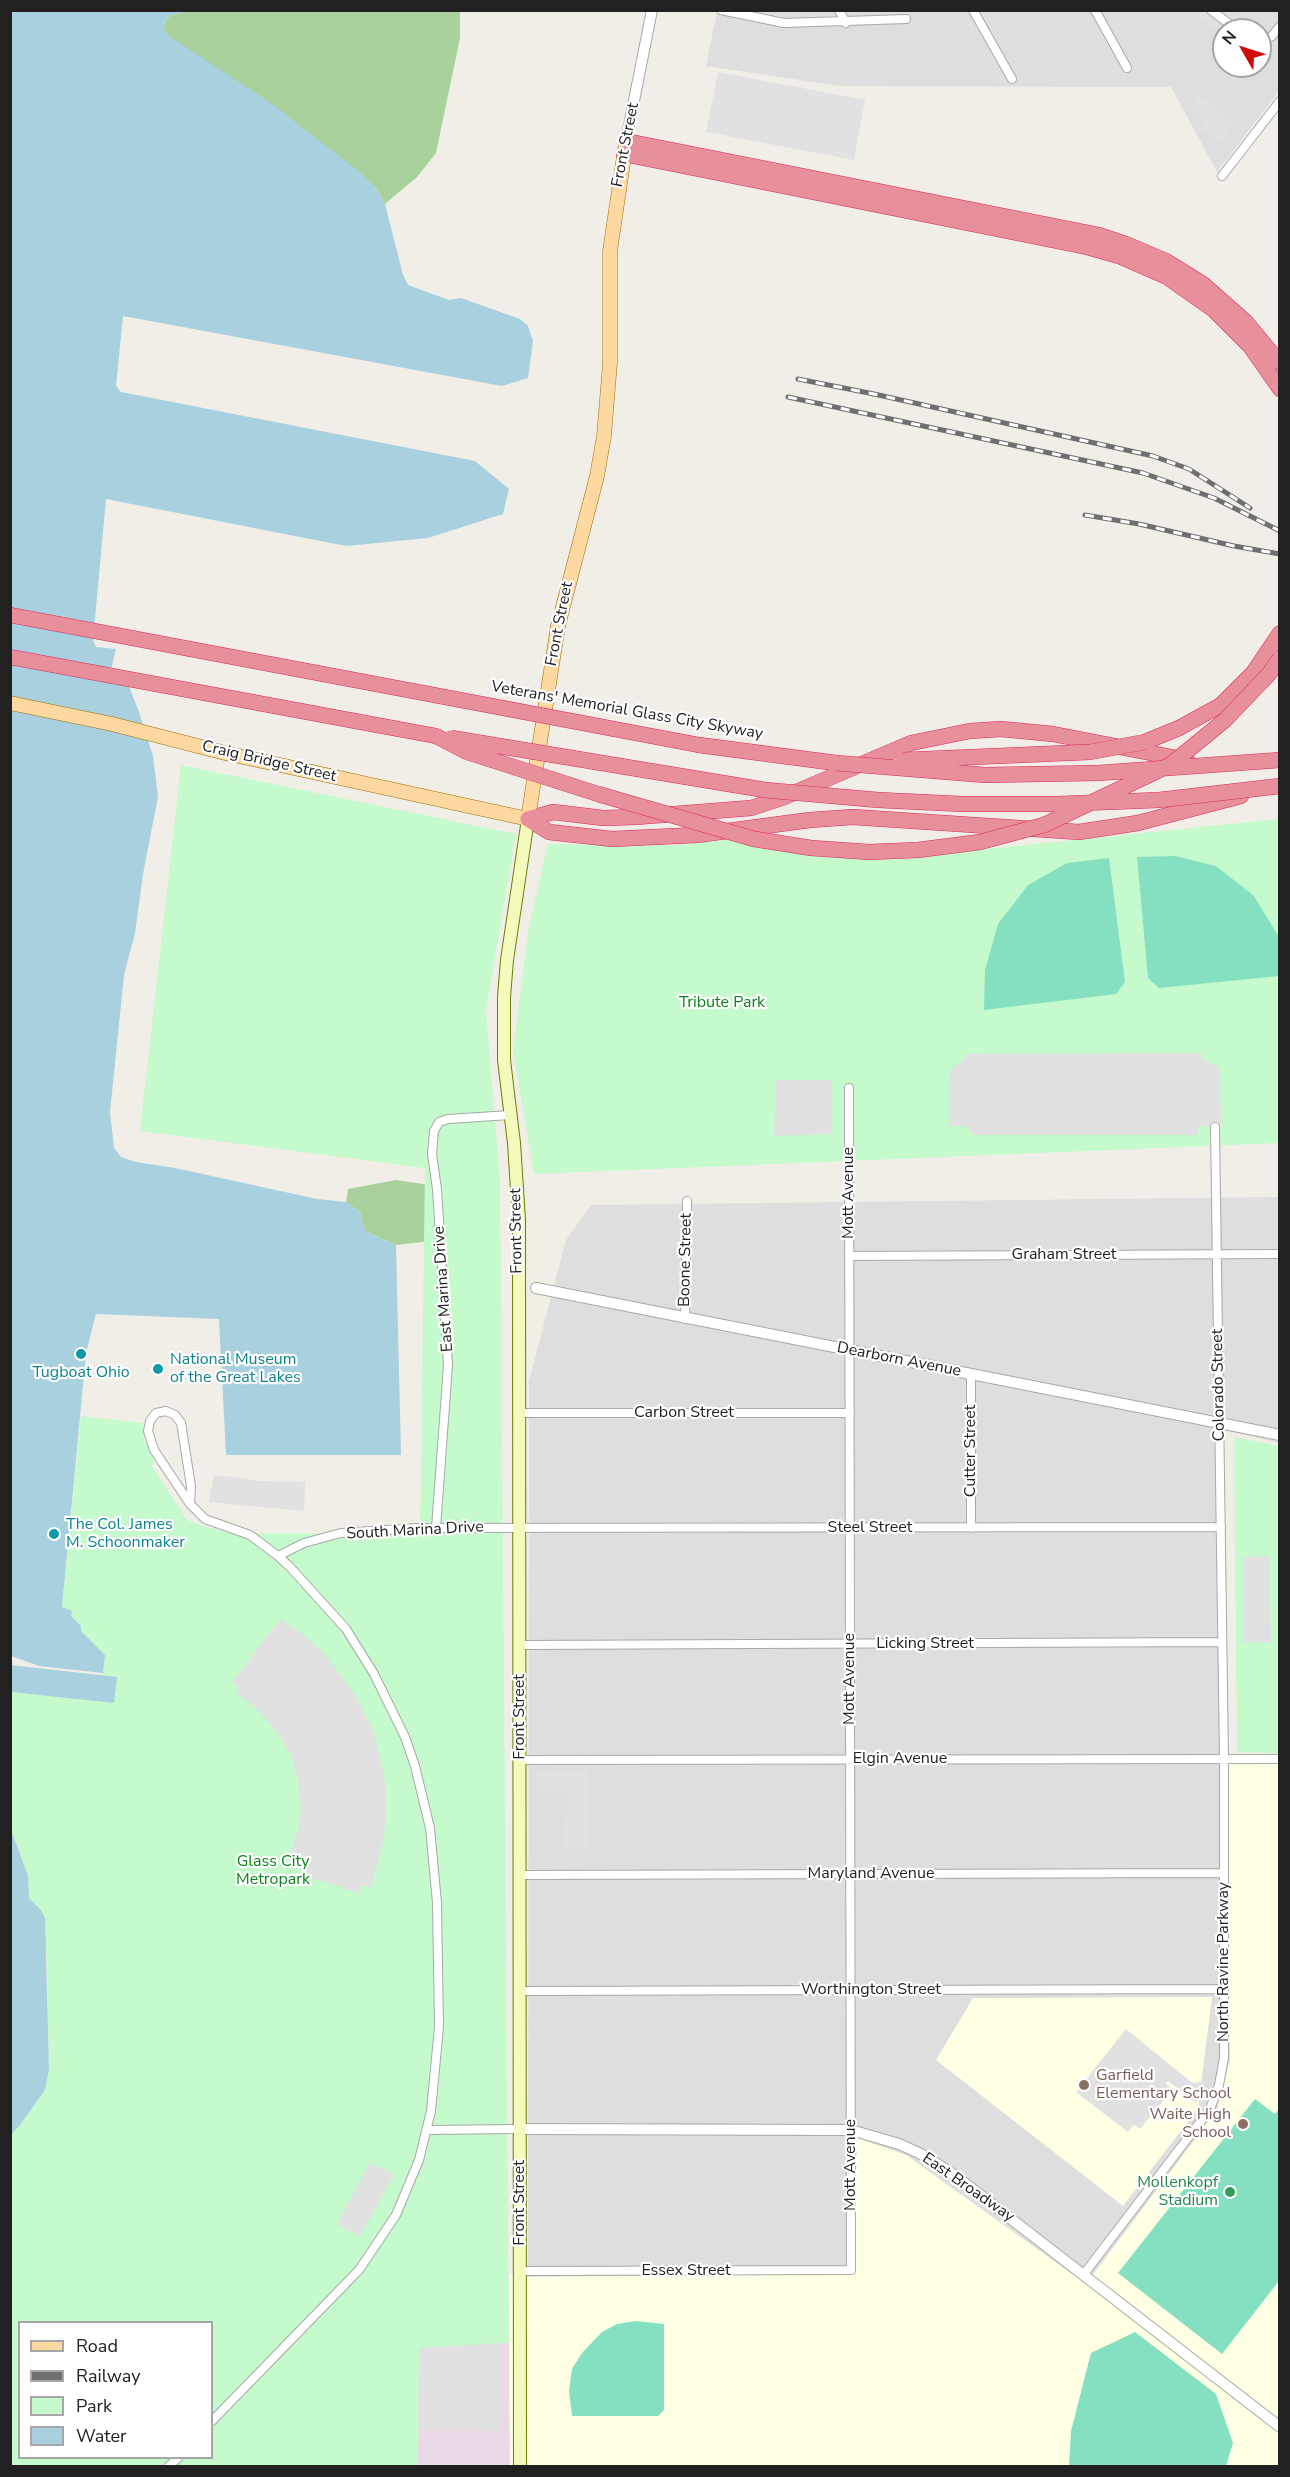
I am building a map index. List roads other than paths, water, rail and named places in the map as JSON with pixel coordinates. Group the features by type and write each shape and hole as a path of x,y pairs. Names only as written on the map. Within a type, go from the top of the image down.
{"highway":[{"path":"625,147 1099,235 1172,264 1203,284 1246,322 1280,363"},
{"path":"625,147 1087,247 1119,256 1167,277 1214,310 1250,346 1278,387"},
{"name":"Veterans' Memorial Glass City Skyway","path":"10,615 699,746 836,763 986,775 1098,773 1280,760"},
{"path":"836,763 1090,752 1145,742 1179,728 1221,705 1253,673 1280,633"},
{"path":"10,657 436,736 765,790 878,800 962,804 1057,804 1159,800 1280,786"},
{"path":"436,736 467,752 587,791 754,839 811,848 869,852 918,850 980,842 1044,825 1170,765 1225,720 1269,674 1280,658"},
{"path":"528,819 553,812 588,817 627,818 751,808 782,798 911,743 970,731 1035,732 1230,767 1280,767"},
{"path":"528,819 549,832 612,839 686,836 810,820 853,817 1079,832 1137,823 1224,800 1280,792"}],"main road":[{"name":"Front Street","path":"520,2466 519,1220 504,1059 504,998 507,960 558,626 594,485 604,436 609,372 610,251 625,147"},
{"name":"Craig Bridge Street","path":"10,703 112,723 225,753 528,819"}],"street":[{"name":"Front Street","path":"625,147 652,10"},
{"path":"721,10 784,23 846,23 906,19"},
{"path":"839,10 846,23"},
{"path":"973,10 1012,79"},
{"path":"1095,10 1127,68"},
{"path":"1222,176 1280,101"},
{"name":"Mott Avenue","path":"849,1088 851,2270"},
{"name":"East Marina Drive","path":"436,1528 448,1365 437,1189 432,1154 434,1131 439,1122 448,1119 510,1115"},
{"name":"Colorado Street","path":"1215,1127 1222,1642"},
{"name":"Boone Street","path":"685,1319 687,1201"},
{"name":"Graham Street","path":"849,1256 1280,1254"},
{"name":"Dearborn Avenue","path":"518,1284 685,1319 1280,1435"},
{"name":"Cutter Street","path":"970,1528 971,1375"},
{"path":"190,1504 191,1486 181,1423 175,1415 166,1411 156,1413 150,1421 148,1431 154,1450 190,1504 205,1519 250,1535 290,1567 346,1629 375,1674 405,1737 415,1766 430,1828 437,1903 439,2026 431,2111 419,2160 396,2215 359,2270 213,2420"},
{"name":"Carbon Street","path":"519,1413 850,1413"},
{"name":"Steel Street","path":"520,1528 1221,1527"},
{"name":"South Marina Drive","path":"278,1556 304,1543 341,1533 436,1528 520,1528"},
{"name":"Licking Street","path":"520,1644 1222,1642"},
{"name":"North Ravine Parkway","path":"1084,2274 1210,2109 1219,2085 1224,2058 1222,1642"},
{"name":"Elgin Avenue","path":"521,1760 1280,1759"},
{"name":"Maryland Avenue","path":"519,1875 1223,1874"},
{"name":"Worthington Street","path":"519,1991 1223,1989"},
{"path":"427,2130 519,2129"},
{"name":"East Broadway","path":"519,2129 851,2130 899,2144 930,2159 953,2174 1279,2427"},
{"name":"Essex Street","path":"520,2271 851,2270"}],"water":[{"path":"11,11 187,11 171,15 166,20 164,29 169,36 268,101 361,173 375,187 385,204 403,275 408,285 449,300 461,298 520,319 528,326 533,341 528,378 502,386 123,316 116,386 121,392 475,461 509,489 503,514 428,538 346,546 106,499 93,640 96,647 116,649 111,670 126,679 138,709 153,756 158,797 143,874 135,933 124,975 110,1112 114,1148 121,1157 136,1162 175,1168 317,1199 346,1202 360,1212 365,1231 396,1245 401,1455 226,1455 219,1319 96,1314 86,1353 62,1607 72,1611 71,1616 81,1626 81,1631 105,1655 103,1673 39,1666 11,1656"},
{"path":"11,1665 117,1677 114,1703 11,1692"},
{"path":"10,1827 28,1875 29,1898 45,1918 49,2070 45,2090 11,2135"}],"railway":[{"path":"798,379 1153,456 1189,469 1250,508"},
{"path":"788,397 1143,473 1214,498 1280,531"},
{"path":"1085,515 1280,554"}],"place":[{"name":"Tugboat Ohio","path":"81,1354"},
{"name":"National Museum of the Great Lakes","path":"158,1369"},
{"name":"The Col. James M. Schoonmaker","path":"54,1534"},
{"name":"Garfield Elementary School","path":"1084,2085"},
{"name":"Waite High School","path":"1243,2124"},
{"name":"Mollenkopf Stadium","path":"1230,2192"}],"park label":[{"name":"Tribute Park","path":"722,1003"},
{"name":"Glass City Metropark","path":"273,1871"}]}
